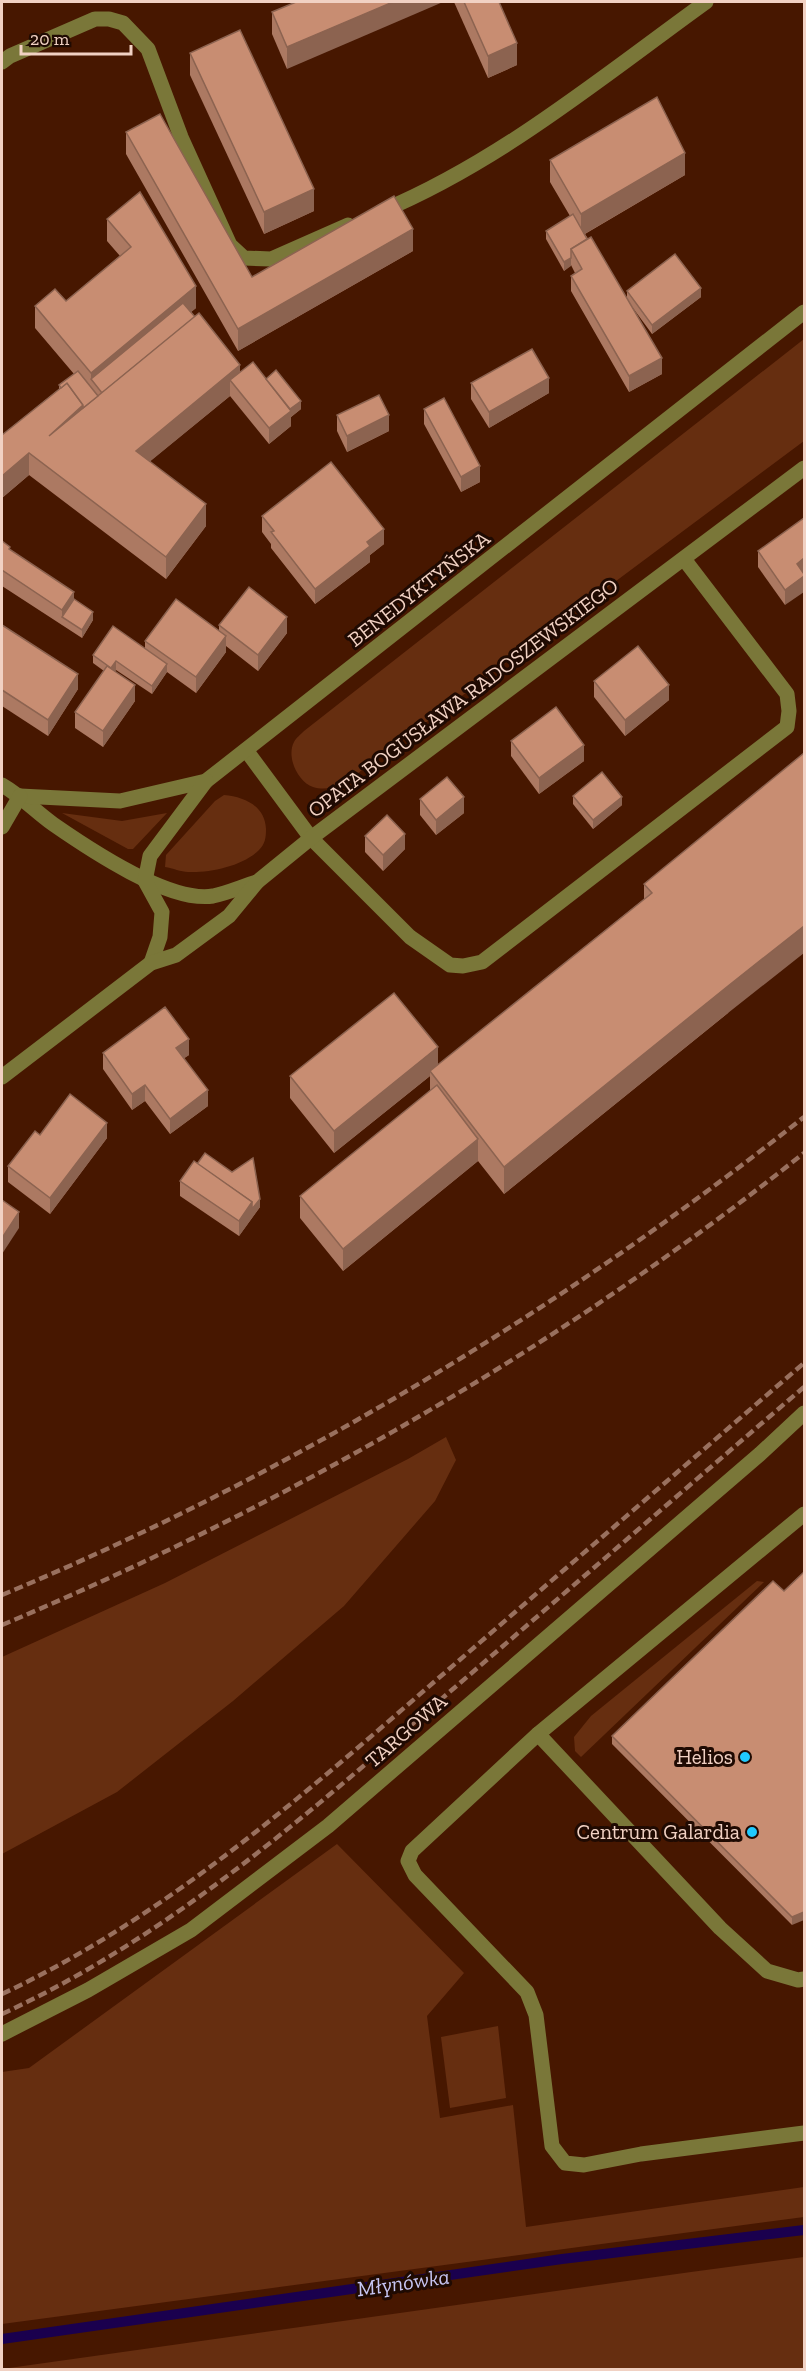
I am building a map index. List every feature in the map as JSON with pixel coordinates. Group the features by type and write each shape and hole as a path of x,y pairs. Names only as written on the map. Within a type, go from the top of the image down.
{"street":[{"path":"2,62 10,56 94,19 123,23 148,49 181,137 231,245 244,258 271,259 407,200 508,145 706,2"},
{"name":"BENEDYKTYŃSKA","path":"20,796 120,801 206,781 804,312"},
{"name":"OPATA BOGUSŁAWA RADOSZEWSKIEGO","path":"2,1077 151,963 176,955 229,916 257,882 311,838 804,468"},
{"path":"246,750 311,838 410,937 450,965 462,966 482,962 787,727 789,711 787,694 684,558"},
{"path":"151,963 160,937 162,912 145,881 150,856 206,781"},
{"name":"BENEDYKTYŃSKA","path":"2,785 20,796 52,823 145,881 178,892 212,896 257,882"},
{"path":"2,827 20,796"},
{"name":"TARGOWA","path":"2,2034 88,1990 191,1930 328,1826 760,1454 804,1413"},
{"path":"804,1514 538,1734 412,1851 408,1861 415,1875 528,1992 536,2015 552,2146 565,2163 584,2165 641,2154 804,2133"},
{"path":"538,1734 720,1928 767,1971 798,1980 804,1979"}],"shaded area":[{"path":"804,339 804,441 342,785 331,788 313,787 298,775 291,755 294,742 304,731"},
{"path":"224,795 252,804 262,814 266,832 261,848 244,860 216,870 188,872 165,867 166,855 215,801"},
{"path":"62,813 122,821 167,813 133,849 128,849"},
{"path":"446,1437 456,1460 435,1501 344,1606 233,1701 117,1792 2,1854 2,1657 165,1583 408,1459"},
{"path":"757,1581 764,1582 581,1757 575,1751 574,1737 591,1716"},
{"path":"337,1844 464,1973 427,2016 440,2118 513,2105 526,2227 804,2187 804,2217 2,2324 2,2072 29,2068"},
{"path":"498,2026 506,2098 450,2108 441,2037"},
{"path":"804,2257 804,2369 2,2369 691,2272"}],"building":[{"path":"296,2 393,2 287,47 272,12"},
{"path":"464,2 499,2 517,43 488,56"},
{"path":"240,30 314,189 264,212 190,53"},
{"path":"657,97 685,153 581,214 550,160"},
{"path":"160,114 252,277 394,196 413,229 238,329 126,132"},
{"path":"140,192 196,286 91,373 35,306 55,289 66,301 131,247 107,219"},
{"path":"573,214 587,239 571,249 571,258 564,262 546,231"},
{"path":"591,237 662,358 629,376 571,276 582,269 571,249"},
{"path":"675,254 701,288 652,325 627,291"},
{"path":"183,303 195,317 102,393 91,379"},
{"path":"199,313 240,365 136,451 206,504 166,557 29,453 2,476 2,435 67,383 83,405 49,436"},
{"path":"532,349 549,378 489,412 471,383"},
{"path":"253,362 291,411 269,428 230,380"},
{"path":"276,370 301,401 290,409 266,379"},
{"path":"78,371 98,396 83,408 67,383 61,388 59,385"},
{"path":"379,395 389,415 347,436 337,415"},
{"path":"444,398 480,466 461,477 424,409"},
{"path":"331,462 384,529 367,542 370,546 315,589 271,532 274,531 262,516"},
{"path":"804,518 804,558 797,564 804,576 785,590 758,551"},
{"path":"2,541 10,547 9,549 74,592 62,610 2,570"},
{"path":"249,587 287,617 258,655 219,625"},
{"path":"74,599 93,612 82,630 62,617"},
{"path":"176,599 226,636 196,677 145,641"},
{"path":"2,625 78,674 48,720 2,690"},
{"path":"113,626 167,664 152,686 116,661 111,668 93,655"},
{"path":"638,646 669,685 625,720 594,681"},
{"path":"107,666 135,685 103,731 75,712"},
{"path":"556,707 584,745 539,778 511,741"},
{"path":"804,753 804,926 504,1167 430,1071 652,893 644,884"},
{"path":"602,772 622,797 593,820 573,796"},
{"path":"447,777 464,797 436,820 420,799"},
{"path":"387,815 405,834 383,855 365,836"},
{"path":"394,993 438,1047 334,1131 290,1076"},
{"path":"165,1007 189,1039 176,1048 208,1090 170,1119 145,1085 132,1094 103,1053"},
{"path":"437,1085 478,1139 343,1249 300,1196"},
{"path":"70,1094 107,1123 50,1198 8,1166 35,1131 40,1135"},
{"path":"205,1153 232,1172 253,1158 260,1199 252,1209 252,1202 197,1164"},
{"path":"194,1161 252,1202 239,1221 180,1181"},
{"path":"2,1200 19,1212 2,1238"},
{"name":"Centrum Galardia","path":"804,1572 804,1912 792,1917 612,1736 773,1581 784,1591"}],"waterway":[{"name":"Młynówka","path":"2,2339 562,2259 804,2230"}],"railway":[{"path":"2,1595 109,1548 214,1497 318,1442 420,1383 519,1321 616,1256 711,1188 804,1117"},
{"path":"2,1625 214,1528 317,1474 419,1416 519,1356 616,1291 712,1224 804,1153"},
{"path":"2,1994 62,1964 119,1930 175,1892 281,1812 384,1726 804,1363"},
{"path":"2,2014 63,1983 122,1948 179,1911 289,1828 804,1387"}],"place":[{"name":"Helios","path":"745,1757"},
{"name":"Centrum Galardia","path":"752,1832"}]}
